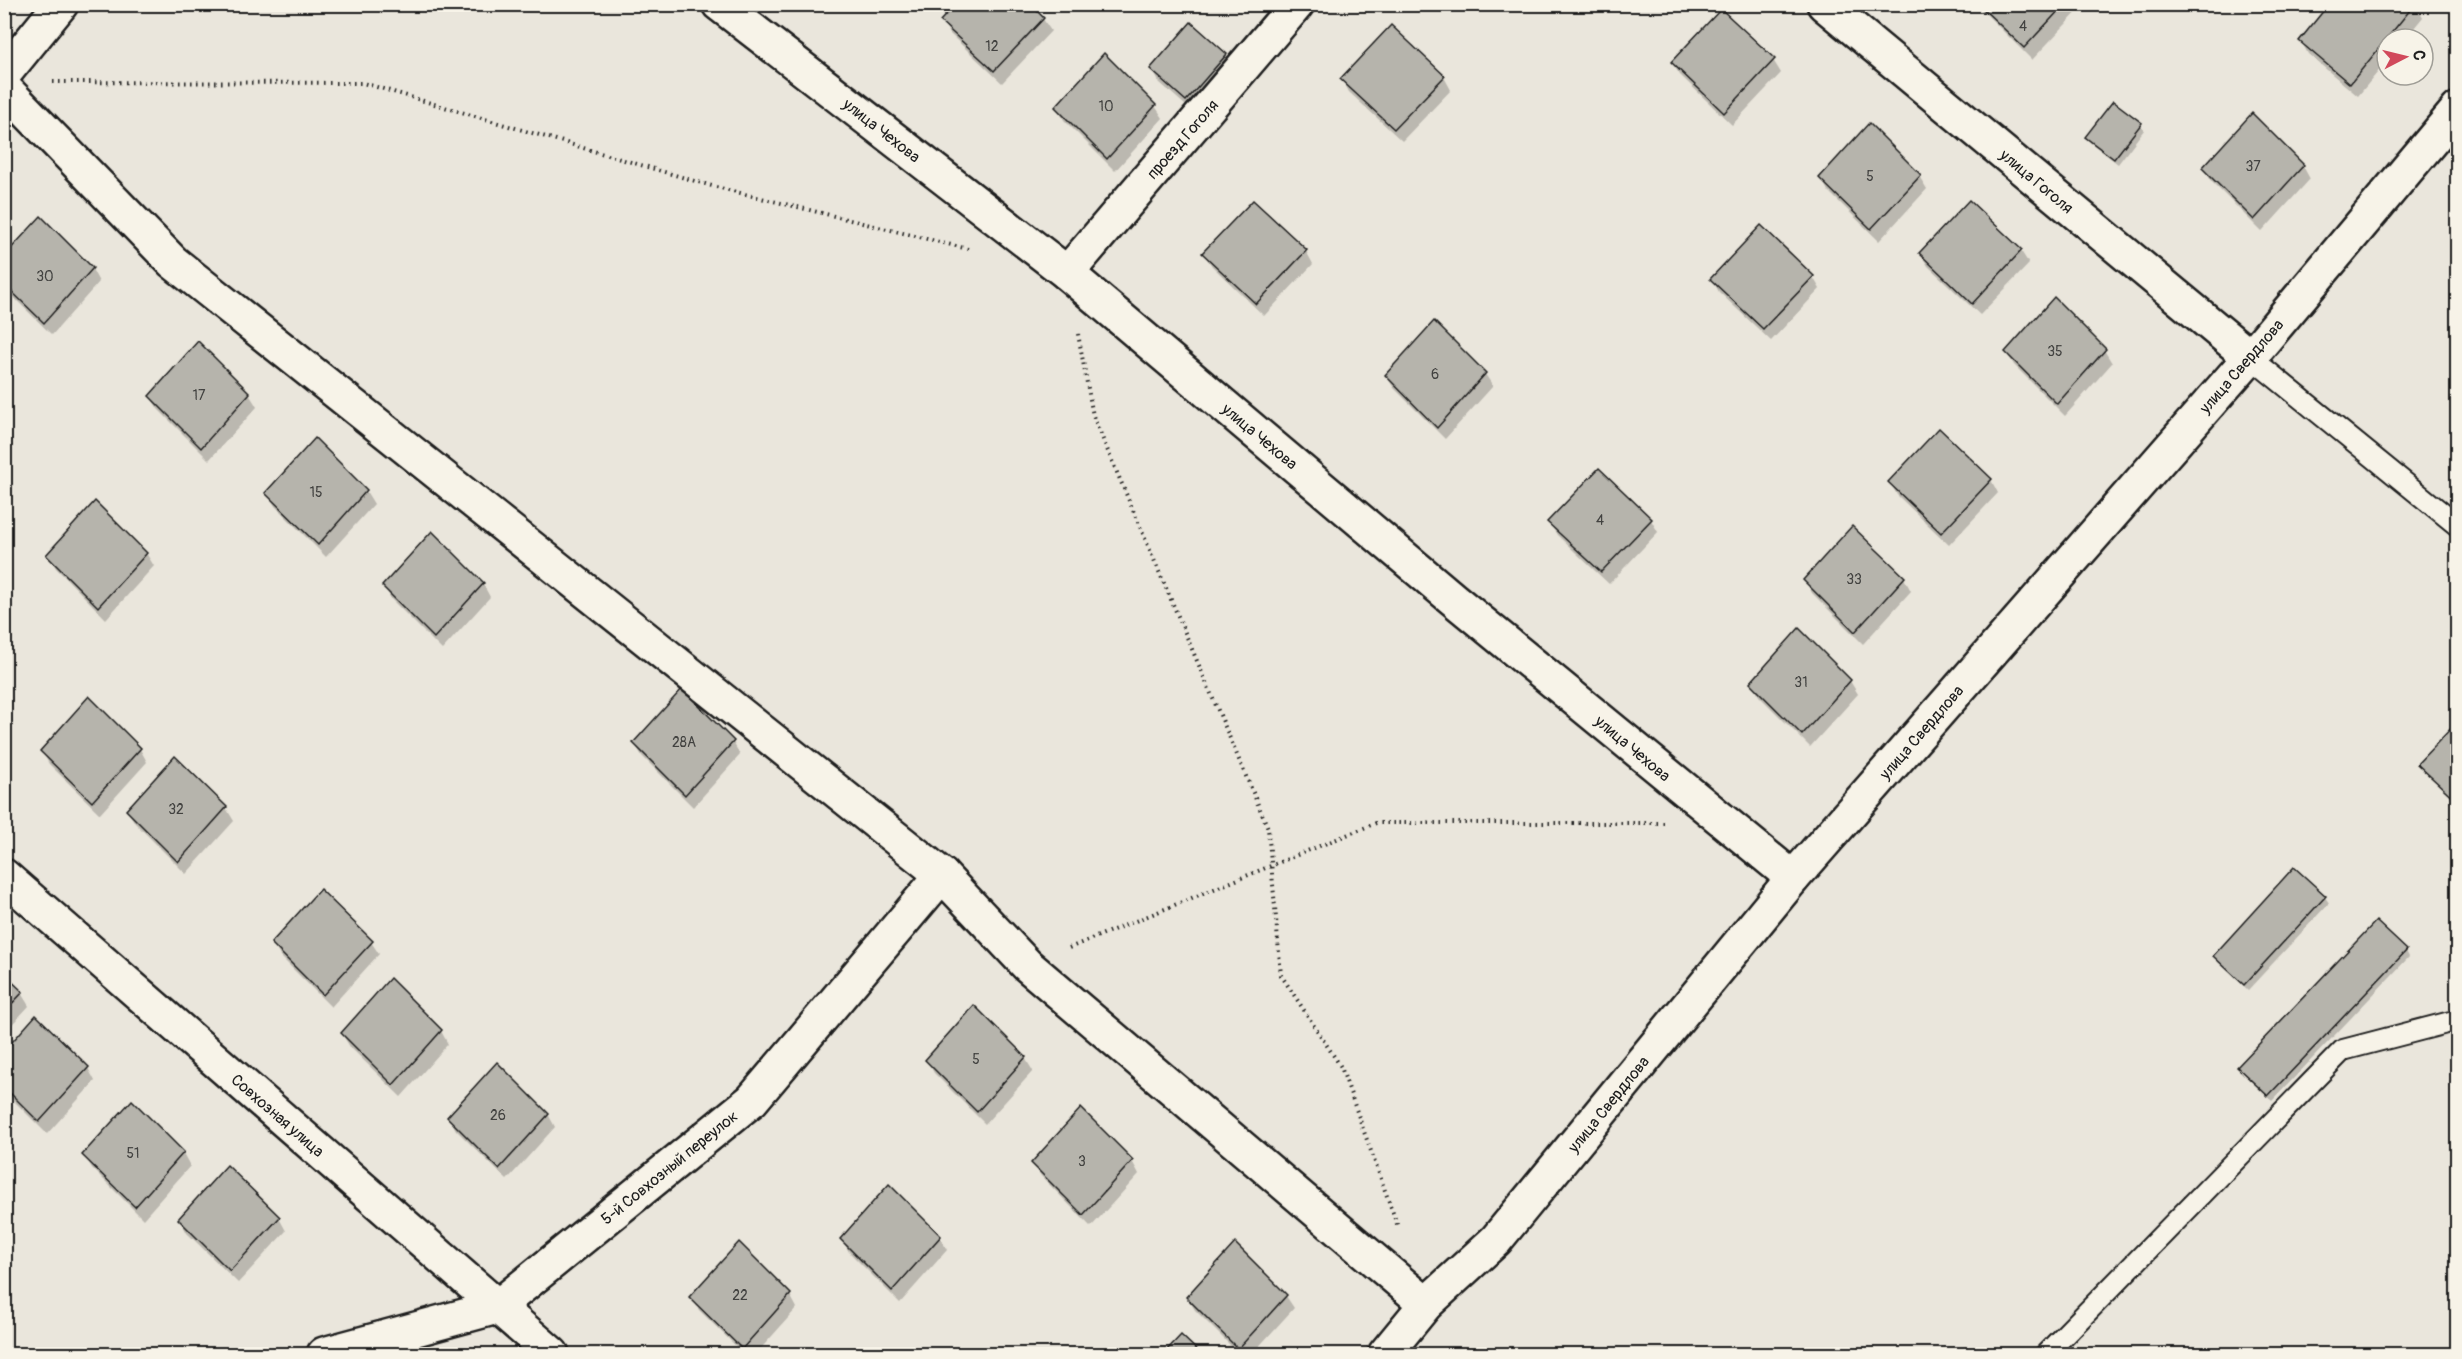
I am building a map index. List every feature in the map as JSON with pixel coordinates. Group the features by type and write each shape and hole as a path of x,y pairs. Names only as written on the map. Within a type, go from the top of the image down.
{"street":[{"path":"4,74 61,4"},
{"name":"улица Чехова","path":"719,4 1067,273 1453,599 1793,878"},
{"name":"проезд Гоголя","path":"1067,273 1297,4"},
{"name":"улица Гоголя","path":"1824,4 2250,357"},
{"path":"4,88 173,262 942,875 1028,965 1426,1304"},
{"name":"улица Свердлова","path":"1385,1354 1426,1304 1497,1240 1793,878 2250,357 2457,109"},
{"name":"5-й Совхозный переулок","path":"324,1354 497,1307 752,1100 942,875"},
{"name":"Совхозная улица","path":"4,876 552,1354"}],"lane":[{"path":"2250,357 2457,526"},
{"path":"2046,1354 2343,1050 2457,1020"}],"path":[{"path":"52,82 363,83 712,186 975,250"},
{"path":"1067,273 1093,416 1268,828 1281,975 1341,1067 1399,1229"},
{"path":"1028,965 1376,823 1725,824"}],"building":[{"path":"956,4 1030,4 1044,18 994,71 940,21"},
{"path":"1978,4 2065,4 2024,48"},
{"path":"2329,4 2415,4 2396,27 2375,27 2375,53 2350,84 2299,41"},
{"path":"1721,9 1775,59 1724,113 1671,62"},
{"path":"1191,22 1227,54 1186,101 1150,69"},
{"path":"1391,25 1445,76 1394,129 1340,79"},
{"path":"1104,53 1156,105 1107,159 1055,107"},
{"path":"2113,101 2142,123 2114,159 2085,137"},
{"path":"2252,113 2304,165 2254,220 2202,168"},
{"path":"1869,123 1921,175 1871,229 1819,178"},
{"path":"1253,200 1307,250 1256,304 1202,253"},
{"path":"1969,200 2022,250 1972,304 1919,253"},
{"path":"41,216 93,268 44,323 4,284 4,256"},
{"path":"1761,225 1814,276 1763,329 1710,279"},
{"path":"2054,297 2106,349 2057,404 2005,352"},
{"path":"1434,321 1486,373 1437,428 1385,375"},
{"path":"198,341 250,393 201,448 149,396"},
{"path":"1939,428 1992,479 1941,533 1888,482"},
{"path":"315,438 367,490 318,545 265,493"},
{"path":"1599,468 1652,519 1601,572 1547,522"},
{"path":"95,501 147,553 98,607 46,555"},
{"path":"1852,526 1905,577 1855,632 1803,580"},
{"path":"432,531 484,583 434,638 382,586"},
{"path":"1799,628 1851,680 1802,735 1750,683"},
{"path":"682,689 734,741 685,795 633,743"},
{"path":"89,696 141,748 92,802 40,751"},
{"path":"2458,721 2458,802 2417,764"},
{"path":"175,756 227,807 178,862 126,810"},
{"path":"2294,867 2326,896 2244,985 2213,956"},
{"path":"320,889 373,941 323,995 271,943"},
{"path":"2376,921 2407,950 2268,1096 2237,1067"},
{"path":"4,974 23,992 4,1012"},
{"path":"390,978 442,1030 393,1085 341,1033"},
{"path":"974,1005 1026,1057 977,1112 925,1060"},
{"path":"36,1015 89,1067 39,1122 4,1087 4,1051"},
{"path":"497,1062 549,1114 499,1169 447,1117"},
{"path":"132,1100 184,1152 135,1207 82,1155"},
{"path":"1081,1108 1133,1160 1083,1215 1031,1163"},
{"path":"227,1165 280,1217 230,1271 178,1219"},
{"path":"889,1184 941,1236 892,1291 840,1239"},
{"path":"739,1242 791,1294 742,1349 689,1297"},
{"path":"1235,1243 1287,1295 1238,1349 1186,1297"},
{"path":"1181,1335 1201,1354 1163,1354"}]}
